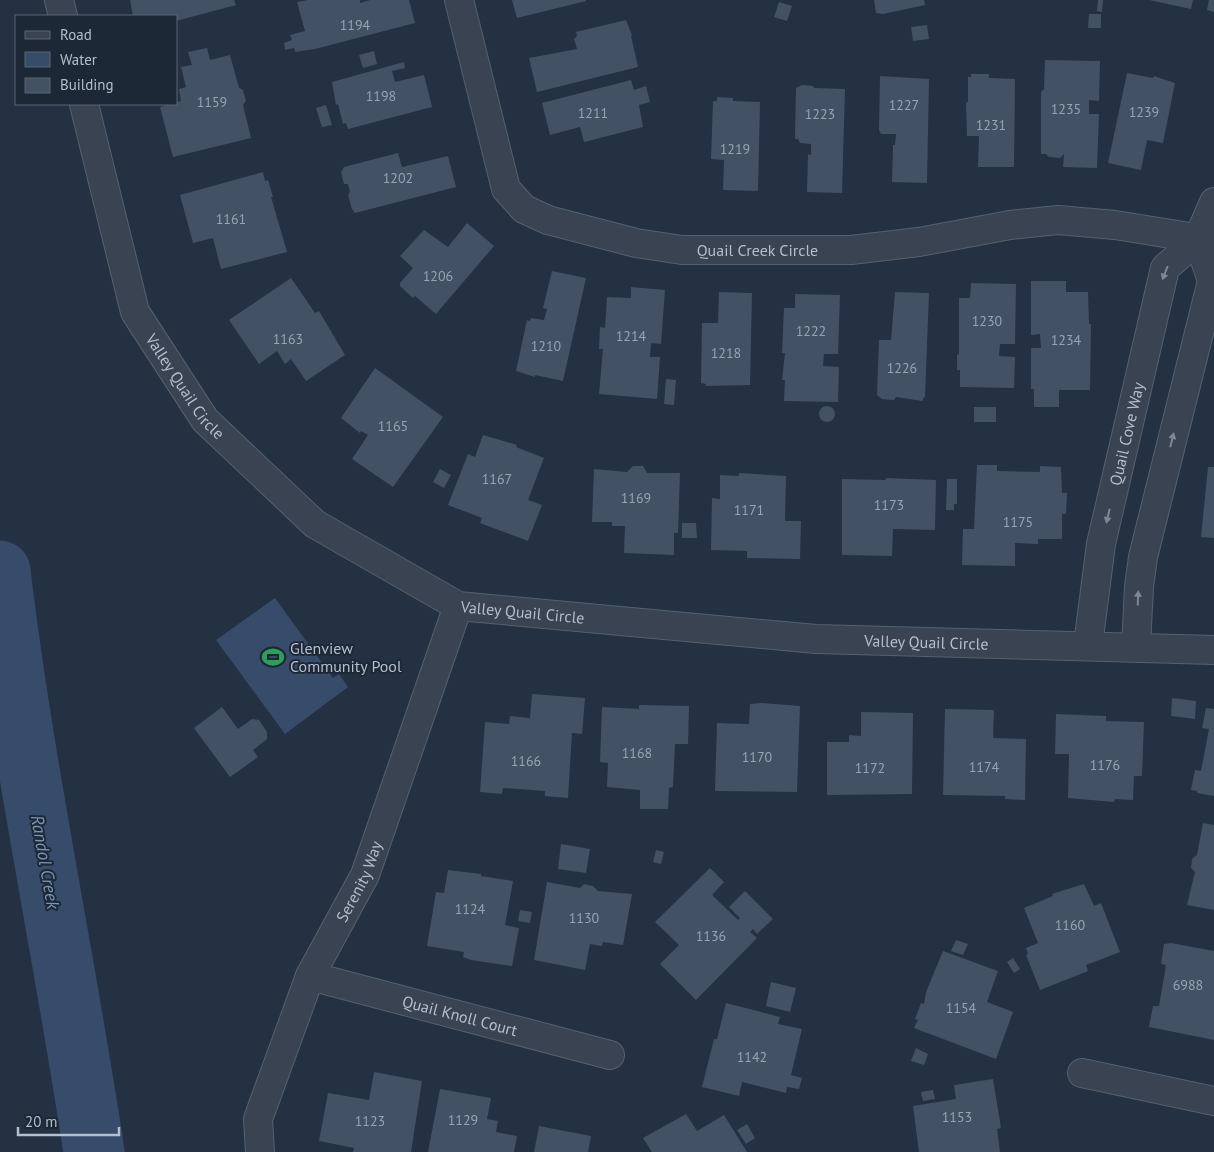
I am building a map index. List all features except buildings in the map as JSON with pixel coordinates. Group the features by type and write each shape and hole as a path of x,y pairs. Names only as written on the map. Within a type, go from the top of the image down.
{"street":[{"path":"58,0 62,15"},
{"name":"Quail Creek Circle","path":"459,0 506,188 524,209 548,220 636,243 682,250 851,250 919,242 1010,225 1058,220 1115,225 1206,240"},
{"name":"Valley Quail Circle","path":"84,105 135,312 205,420 315,524 458,606 816,639 1088,645 1214,650"},
{"name":"Quail Cove Way","path":"1088,645 1102,544 1165,268 1206,240 1214,202"},
{"path":"1136,647 1139,587 1143,557 1212,281 1206,240"},
{"name":"Serenity Way","path":"260,1152 258,1119 310,976 366,875 458,606"},
{"name":"Quail Knoll Court","path":"310,976 610,1054"},
{"path":"1082,1073 1214,1101"}],"water":[{"name":"Glenview Community Pool","path":"275,598 333,678 339,674 348,687 285,734 216,640"}],"waterway":[{"name":"Randol Creek","path":"0,571 20,716 94,1152"}],"place":[{"name":"Glenview Community Pool","path":"273,657"}]}
